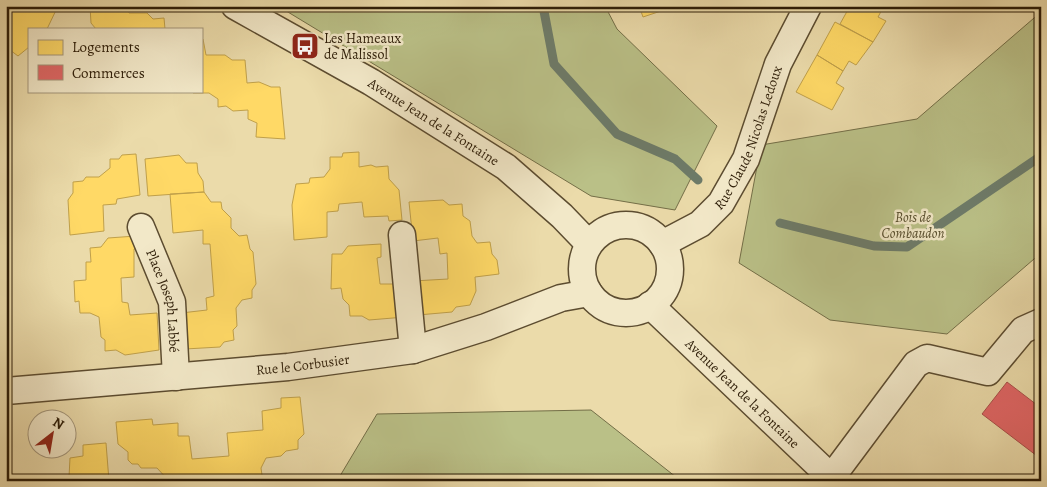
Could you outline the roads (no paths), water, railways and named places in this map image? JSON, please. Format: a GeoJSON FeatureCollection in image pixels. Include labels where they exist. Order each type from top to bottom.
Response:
{"type":"FeatureCollection","features":[{"type":"Feature","properties":{"kind":"street","name":"Avenue Jean de la Fontaine"},"geometry":{"type":"LineString","coordinates":[[235,6],[371,82],[506,167],[562,216],[589,244]]}},
{"type":"Feature","properties":{"kind":"street","name":"Rue Claude Nicolas Ledoux"},"geometry":{"type":"LineString","coordinates":[[662,244],[700,224],[721,202],[746,159],[778,64],[808,6]]}},
{"type":"Feature","properties":{"kind":"street"},"geometry":{"type":"LineString","coordinates":[[622,225],[648,231],[662,244],[669,261],[667,285],[660,296],[650,305],[633,312],[612,310],[597,302],[589,293],[582,273],[582,263],[589,244],[602,232],[622,225]]}},
{"type":"Feature","properties":{"kind":"street","name":"Place Joseph Labbé"},"geometry":{"type":"LineString","coordinates":[[141,227],[172,302],[176,377]]}},
{"type":"Feature","properties":{"kind":"street"},"geometry":{"type":"LineString","coordinates":[[402,235],[412,350]]}},
{"type":"Feature","properties":{"kind":"street","name":"Rue le Corbusier"},"geometry":{"type":"LineString","coordinates":[[6,390],[288,367],[412,350],[486,327],[561,298],[589,293]]}},
{"type":"Feature","properties":{"kind":"street","name":"Avenue Jean de la Fontaine"},"geometry":{"type":"LineString","coordinates":[[650,305],[833,479]]}},
{"type":"Feature","properties":{"kind":"street"},"geometry":{"type":"LineString","coordinates":[[833,479],[916,364],[927,358],[988,372],[1023,330],[1041,322]]}},
{"type":"Feature","properties":{"kind":"waterway"},"geometry":{"type":"LineString","coordinates":[[414,6],[421,6]]}},
{"type":"Feature","properties":{"kind":"waterway"},"geometry":{"type":"LineString","coordinates":[[543,6],[554,64],[617,134],[675,159],[698,180]]}},
{"type":"Feature","properties":{"kind":"waterway"},"geometry":{"type":"LineString","coordinates":[[780,223],[874,246],[907,247],[1041,156]]}},
{"type":"Feature","properties":{"kind":"place","name":"Les Hameaux de Malissol"},"geometry":{"type":"Point","coordinates":[305,46]}},
{"type":"Feature","properties":{"kind":"park label","name":"Bois de Combaudon"},"geometry":{"type":"Point","coordinates":[913,226]}}]}
